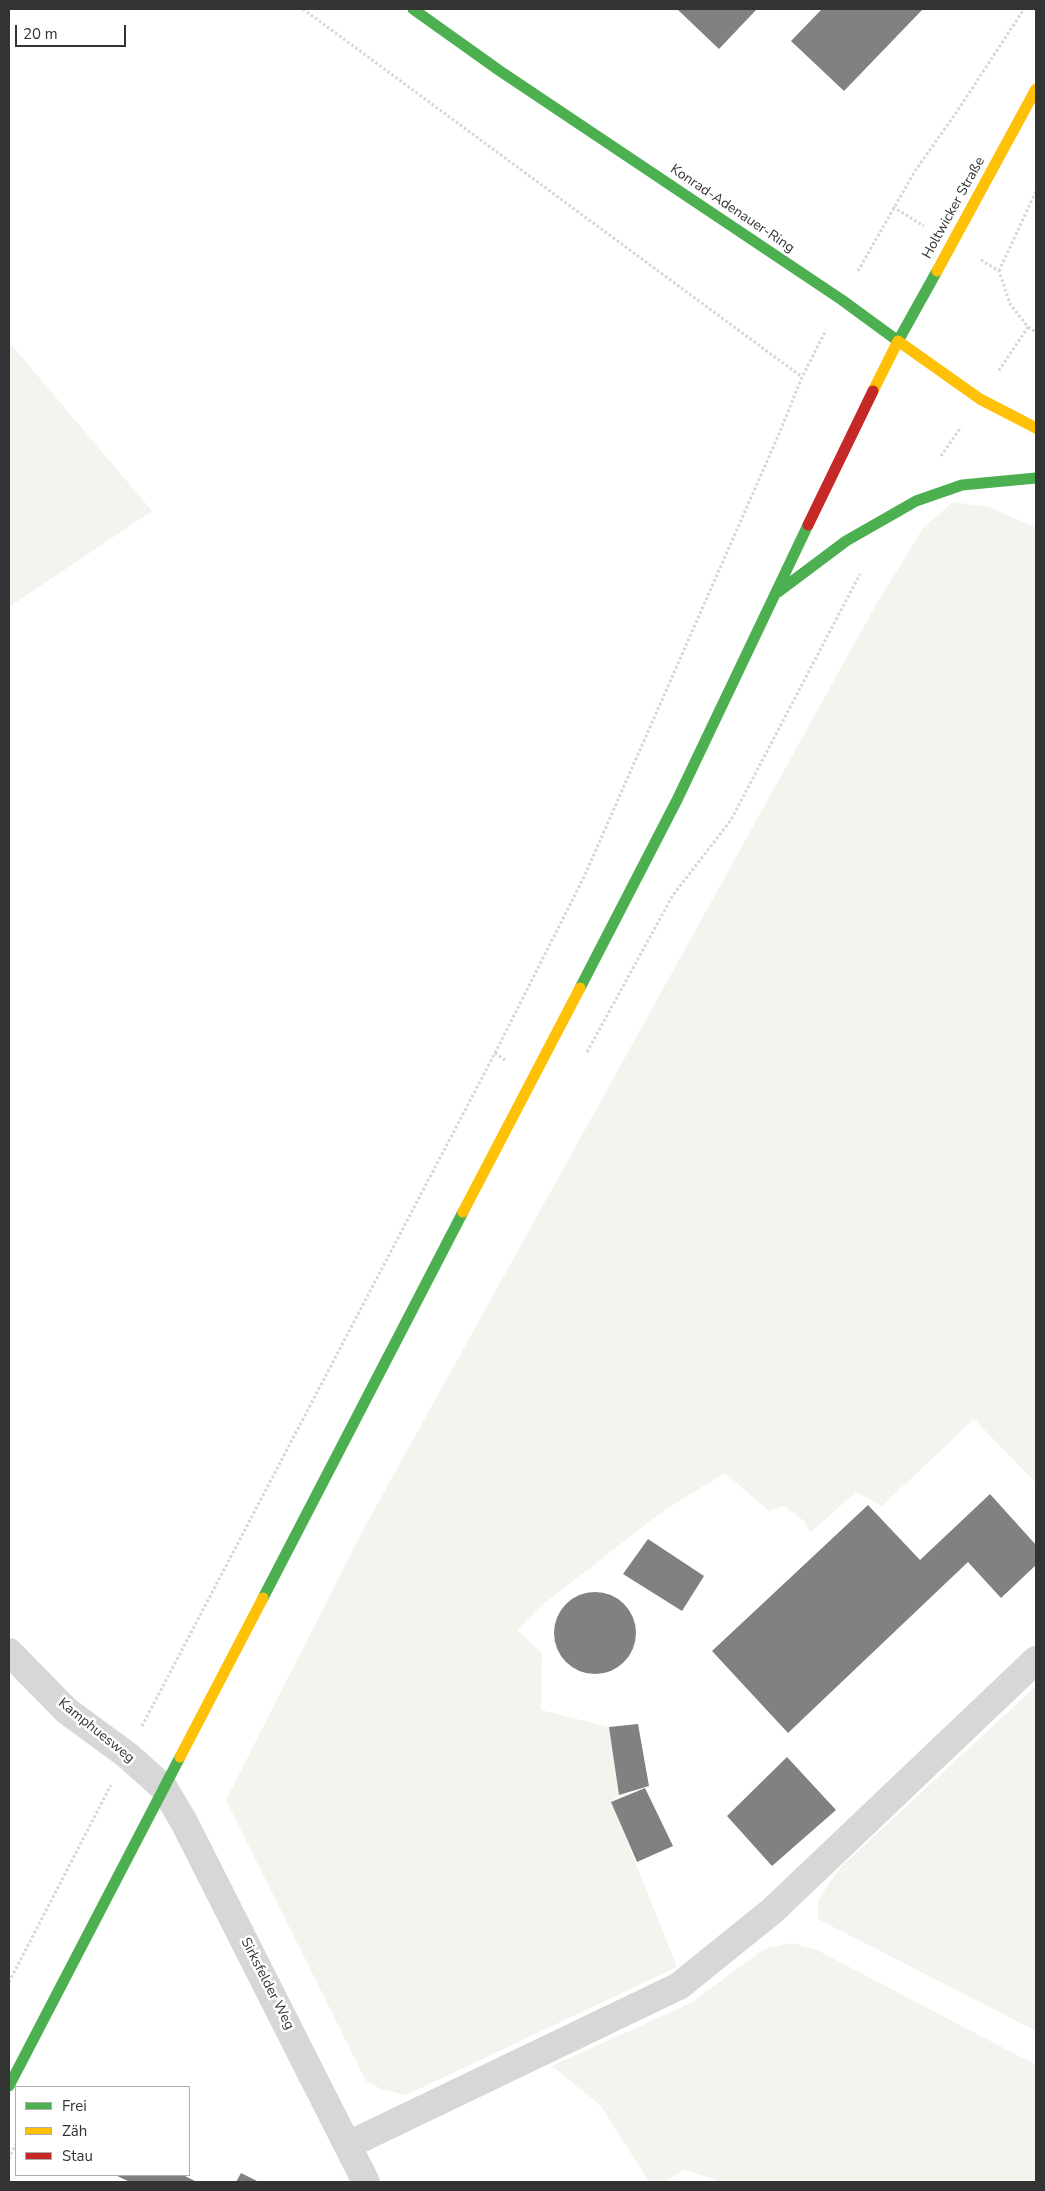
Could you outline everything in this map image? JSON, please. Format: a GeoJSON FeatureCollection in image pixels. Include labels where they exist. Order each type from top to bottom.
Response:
{"type":"FeatureCollection","features":[{"type":"Feature","properties":{"kind":"main road","name":"Konrad-Adenauer-Ring"},"geometry":{"type":"LineString","coordinates":[[413,9],[500,71],[842,300],[980,399],[1036,428]]}},
{"type":"Feature","properties":{"kind":"main road","name":"Holtwicker Straße"},"geometry":{"type":"LineString","coordinates":[[9,2086],[672,808],[856,424],[898,342],[1036,89]]}},
{"type":"Feature","properties":{"kind":"main road"},"geometry":{"type":"LineString","coordinates":[[775,595],[846,541],[916,501],[962,485],[1036,478]]}},
{"type":"Feature","properties":{"kind":"street","name":"Kamphuesweg"},"geometry":{"type":"LineString","coordinates":[[9,1652],[67,1711],[127,1755],[164,1788]]}},
{"type":"Feature","properties":{"kind":"street"},"geometry":{"type":"LineString","coordinates":[[348,2145],[679,1986],[772,1911],[1036,1660]]}},
{"type":"Feature","properties":{"kind":"street","name":"Sirksfelder Weg"},"geometry":{"type":"LineString","coordinates":[[164,1788],[189,1830],[366,2182]]}},
{"type":"Feature","properties":{"kind":"path"},"geometry":{"type":"LineString","coordinates":[[9,1982],[495,1053],[584,877],[779,434],[802,377],[303,9]]}},
{"type":"Feature","properties":{"kind":"path"},"geometry":{"type":"LineString","coordinates":[[893,207],[915,171],[958,110],[1024,9]]}},
{"type":"Feature","properties":{"kind":"path"},"geometry":{"type":"LineString","coordinates":[[999,271],[1036,191]]}},
{"type":"Feature","properties":{"kind":"path"},"geometry":{"type":"LineString","coordinates":[[1028,327],[1036,332]]}},
{"type":"Feature","properties":{"kind":"path"},"geometry":{"type":"LineString","coordinates":[[934,460],[942,455]]}},
{"type":"Feature","properties":{"kind":"path"},"geometry":{"type":"LineString","coordinates":[[584,1056],[673,896],[731,820],[863,568]]}},
{"type":"Feature","properties":{"kind":"path"},"geometry":{"type":"LineString","coordinates":[[9,2158],[15,2146]]}},
{"type":"Feature","properties":{"kind":"shaded area"},"geometry":{"type":"Polygon","coordinates":[[[9,342],[152,511],[9,607],[9,342]]]}},
{"type":"Feature","properties":{"kind":"shaded area"},"geometry":{"type":"Polygon","coordinates":[[[953,502],[989,507],[1036,528],[1036,1483],[974,1419],[882,1506],[856,1492],[810,1533],[804,1521],[784,1506],[769,1511],[725,1473],[663,1511],[541,1606],[517,1630],[542,1653],[541,1710],[609,1727],[619,1795],[611,1802],[677,1967],[406,2095],[381,2089],[366,2081],[226,1800],[363,1530],[873,610],[923,528],[953,502]]]}},
{"type":"Feature","properties":{"kind":"shaded area"},"geometry":{"type":"Polygon","coordinates":[[[1036,1686],[1036,2031],[818,1919],[818,1900],[839,1869],[1036,1686]]]}},
{"type":"Feature","properties":{"kind":"shaded area"},"geometry":{"type":"Polygon","coordinates":[[[792,1943],[817,1950],[1036,2065],[1036,2182],[716,2182],[714,2179],[684,2170],[664,2182],[649,2182],[601,2106],[552,2066],[691,2003],[764,1949],[792,1943]]]}},
{"type":"Feature","properties":{"kind":"building"},"geometry":{"type":"Polygon","coordinates":[[[677,9],[757,9],[719,49],[677,9]]]}},
{"type":"Feature","properties":{"kind":"building"},"geometry":{"type":"Polygon","coordinates":[[[822,9],[923,9],[844,91],[791,41],[822,9]]]}},
{"type":"Feature","properties":{"kind":"building"},"geometry":{"type":"Polygon","coordinates":[[[990,1494],[1036,1545],[1036,1565],[1001,1598],[968,1562],[788,1733],[712,1651],[868,1505],[920,1560],[990,1494]]]}},
{"type":"Feature","properties":{"kind":"building"},"geometry":{"type":"Polygon","coordinates":[[[648,1539],[704,1576],[682,1611],[623,1574],[648,1539]]]}},
{"type":"Feature","properties":{"kind":"building"},"geometry":{"type":"Polygon","coordinates":[[[595,1592],[611,1595],[624,1604],[633,1617],[636,1633],[633,1649],[624,1662],[611,1671],[595,1674],[579,1671],[566,1662],[557,1649],[554,1633],[557,1617],[566,1604],[579,1595],[595,1592]]]}},
{"type":"Feature","properties":{"kind":"building"},"geometry":{"type":"Polygon","coordinates":[[[638,1724],[649,1786],[619,1795],[609,1727],[638,1724]]]}},
{"type":"Feature","properties":{"kind":"building"},"geometry":{"type":"Polygon","coordinates":[[[787,1757],[836,1810],[772,1866],[727,1816],[787,1757]]]}},
{"type":"Feature","properties":{"kind":"building"},"geometry":{"type":"Polygon","coordinates":[[[645,1788],[673,1846],[637,1862],[611,1802],[645,1788]]]}},
{"type":"Feature","properties":{"kind":"building"},"geometry":{"type":"Polygon","coordinates":[[[241,2173],[259,2182],[236,2182],[241,2173]]]}},
{"type":"Feature","properties":{"kind":"building"},"geometry":{"type":"Polygon","coordinates":[[[117,2176],[185,2176],[197,2182],[130,2182],[117,2176]]]}},
{"type":"Feature","properties":{"kind":"traffic: fast"},"geometry":{"type":"LineString","coordinates":[[413,9],[500,71],[842,300],[898,341],[937,271]]}},
{"type":"Feature","properties":{"kind":"traffic: fast"},"geometry":{"type":"LineString","coordinates":[[778,592],[846,541],[916,501],[962,485],[1036,478]]}},
{"type":"Feature","properties":{"kind":"traffic: fast"},"geometry":{"type":"LineString","coordinates":[[580,988],[677,800],[808,525]]}},
{"type":"Feature","properties":{"kind":"traffic: fast"},"geometry":{"type":"LineString","coordinates":[[263,1598],[463,1212]]}},
{"type":"Feature","properties":{"kind":"traffic: fast"},"geometry":{"type":"LineString","coordinates":[[9,2086],[180,1757]]}},
{"type":"Feature","properties":{"kind":"traffic: slow"},"geometry":{"type":"LineString","coordinates":[[937,271],[1036,89]]}},
{"type":"Feature","properties":{"kind":"traffic: slow"},"geometry":{"type":"LineString","coordinates":[[873,391],[898,341],[980,399],[1036,428]]}},
{"type":"Feature","properties":{"kind":"traffic: slow"},"geometry":{"type":"LineString","coordinates":[[463,1212],[580,988]]}},
{"type":"Feature","properties":{"kind":"traffic: slow"},"geometry":{"type":"LineString","coordinates":[[180,1757],[263,1598]]}},
{"type":"Feature","properties":{"kind":"traffic: jam"},"geometry":{"type":"LineString","coordinates":[[808,525],[873,391]]}}]}
